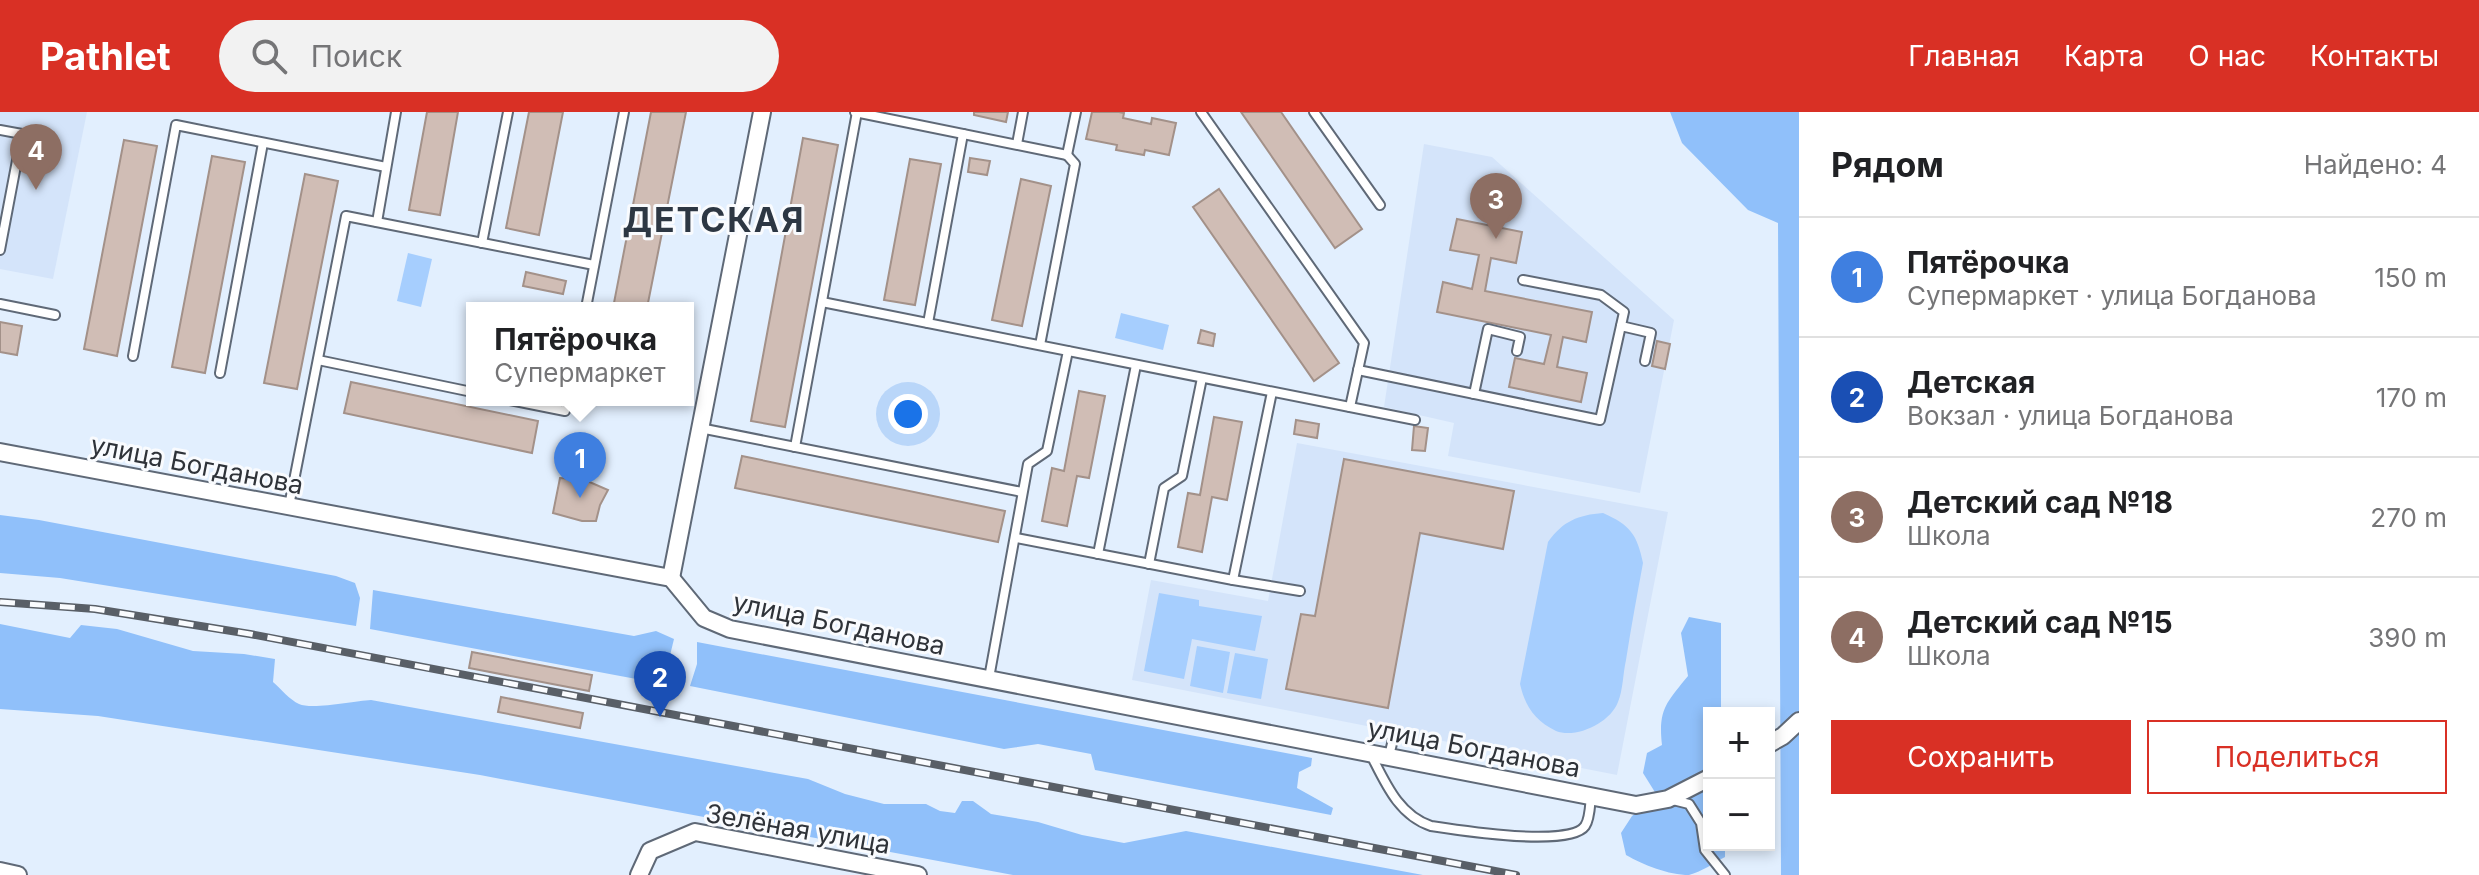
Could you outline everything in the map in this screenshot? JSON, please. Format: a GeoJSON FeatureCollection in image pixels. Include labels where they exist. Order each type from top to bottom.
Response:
{"type":"FeatureCollection","features":[{"type":"Feature","properties":{"kind":"street"},"geometry":{"type":"LineString","coordinates":[[671,578],[762,112]]}},
{"type":"Feature","properties":{"kind":"street","name":"улица Богданова"},"geometry":{"type":"LineString","coordinates":[[0,452],[289,506],[337,520],[671,578],[704,618],[730,629],[1636,805],[1668,799]]}},
{"type":"Feature","properties":{"kind":"street"},"geometry":{"type":"LineString","coordinates":[[1775,741],[1799,721]]}},
{"type":"Feature","properties":{"kind":"street"},"geometry":{"type":"LineString","coordinates":[[1668,799],[1707,779]]}},
{"type":"Feature","properties":{"kind":"street","name":"Зелёная улица"},"geometry":{"type":"LineString","coordinates":[[639,875],[650,851],[695,832],[918,875]]}},
{"type":"Feature","properties":{"kind":"street"},"geometry":{"type":"LineString","coordinates":[[0,871],[18,875]]}},
{"type":"Feature","properties":{"kind":"lane"},"geometry":{"type":"LineString","coordinates":[[377,222],[396,112]]}},
{"type":"Feature","properties":{"kind":"lane"},"geometry":{"type":"LineString","coordinates":[[482,243],[508,112]]}},
{"type":"Feature","properties":{"kind":"lane"},"geometry":{"type":"LineString","coordinates":[[587,302],[624,112]]}},
{"type":"Feature","properties":{"kind":"lane"},"geometry":{"type":"LineString","coordinates":[[795,447],[856,112],[896,116],[963,134],[1067,155],[1075,164],[1040,345]]}},
{"type":"Feature","properties":{"kind":"lane"},"geometry":{"type":"LineString","coordinates":[[1017,144],[1023,112]]}},
{"type":"Feature","properties":{"kind":"lane"},"geometry":{"type":"LineString","coordinates":[[1067,155],[1076,112]]}},
{"type":"Feature","properties":{"kind":"lane"},"geometry":{"type":"LineString","coordinates":[[1201,112],[1364,343],[1350,407]]}},
{"type":"Feature","properties":{"kind":"lane"},"geometry":{"type":"LineString","coordinates":[[1314,112],[1380,205]]}},
{"type":"Feature","properties":{"kind":"lane"},"geometry":{"type":"LineString","coordinates":[[133,356],[176,125],[386,167]]}},
{"type":"Feature","properties":{"kind":"lane"},"geometry":{"type":"LineString","coordinates":[[0,130],[22,134],[0,250]]}},
{"type":"Feature","properties":{"kind":"lane"},"geometry":{"type":"LineString","coordinates":[[928,323],[963,134]]}},
{"type":"Feature","properties":{"kind":"lane"},"geometry":{"type":"LineString","coordinates":[[220,373],[263,143]]}},
{"type":"Feature","properties":{"kind":"lane"},"geometry":{"type":"LineString","coordinates":[[289,506],[346,216],[594,265]]}},
{"type":"Feature","properties":{"kind":"lane"},"geometry":{"type":"LineString","coordinates":[[1358,370],[1600,420],[1624,312],[1601,295],[1523,280]]}},
{"type":"Feature","properties":{"kind":"lane"},"geometry":{"type":"LineString","coordinates":[[822,302],[1415,420]]}},
{"type":"Feature","properties":{"kind":"lane"},"geometry":{"type":"LineString","coordinates":[[0,304],[55,315]]}},
{"type":"Feature","properties":{"kind":"lane"},"geometry":{"type":"LineString","coordinates":[[1621,326],[1651,333],[1645,361]]}},
{"type":"Feature","properties":{"kind":"lane"},"geometry":{"type":"LineString","coordinates":[[1474,394],[1488,329],[1520,337],[1517,351]]}},
{"type":"Feature","properties":{"kind":"lane"},"geometry":{"type":"LineString","coordinates":[[988,680],[1028,464],[1047,451],[1068,351]]}},
{"type":"Feature","properties":{"kind":"lane"},"geometry":{"type":"LineString","coordinates":[[318,360],[466,391]]}},
{"type":"Feature","properties":{"kind":"lane"},"geometry":{"type":"LineString","coordinates":[[1098,554],[1136,365]]}},
{"type":"Feature","properties":{"kind":"lane"},"geometry":{"type":"LineString","coordinates":[[1149,564],[1164,488],[1182,476],[1202,378]]}},
{"type":"Feature","properties":{"kind":"lane"},"geometry":{"type":"LineString","coordinates":[[1233,580],[1272,392]]}},
{"type":"Feature","properties":{"kind":"lane"},"geometry":{"type":"LineString","coordinates":[[540,406],[565,411],[566,406]]}},
{"type":"Feature","properties":{"kind":"lane"},"geometry":{"type":"LineString","coordinates":[[700,428],[1022,492]]}},
{"type":"Feature","properties":{"kind":"lane"},"geometry":{"type":"LineString","coordinates":[[1016,538],[1300,591]]}},
{"type":"Feature","properties":{"kind":"lane"},"geometry":{"type":"LineString","coordinates":[[1389,756],[1395,731]]}},
{"type":"Feature","properties":{"kind":"lane"},"geometry":{"type":"LineString","coordinates":[[1369,752],[1404,811],[1417,821],[1431,826],[1527,837],[1578,833],[1587,825],[1591,796]]}},
{"type":"Feature","properties":{"kind":"lane"},"geometry":{"type":"LineString","coordinates":[[1668,799],[1689,804],[1701,823],[1705,850],[1725,875]]}},
{"type":"Feature","properties":{"kind":"shaded area"},"geometry":{"type":"Polygon","coordinates":[[[0,112],[87,112],[53,279],[0,269],[0,112]]]}},
{"type":"Feature","properties":{"kind":"shaded area"},"geometry":{"type":"Polygon","coordinates":[[[1670,112],[1799,112],[1799,875],[1781,875],[1778,223],[1748,210],[1682,143],[1670,112]]]}},
{"type":"Feature","properties":{"kind":"shaded area"},"geometry":{"type":"Polygon","coordinates":[[[1424,144],[1492,157],[1674,320],[1640,493],[1448,456],[1454,423],[1384,407],[1424,144]]]}},
{"type":"Feature","properties":{"kind":"shaded area"},"geometry":{"type":"Polygon","coordinates":[[[408,253],[432,259],[421,307],[397,301],[408,253]]]}},
{"type":"Feature","properties":{"kind":"shaded area"},"geometry":{"type":"Polygon","coordinates":[[[1121,313],[1169,325],[1163,350],[1115,338],[1121,313]]]}},
{"type":"Feature","properties":{"kind":"shaded area"},"geometry":{"type":"Polygon","coordinates":[[[1297,443],[1668,512],[1617,775],[1132,680],[1151,580],[1268,601],[1297,443]]]}},
{"type":"Feature","properties":{"kind":"shaded area"},"geometry":{"type":"Polygon","coordinates":[[[1603,513],[1631,532],[1643,563],[1622,687],[1618,702],[1608,717],[1582,731],[1564,733],[1537,718],[1528,706],[1520,684],[1548,542],[1572,520],[1603,513]]]}},
{"type":"Feature","properties":{"kind":"shaded area"},"geometry":{"type":"Polygon","coordinates":[[[0,515],[336,576],[355,583],[360,598],[356,626],[60,578],[0,573],[0,515]]]}},
{"type":"Feature","properties":{"kind":"shaded area"},"geometry":{"type":"Polygon","coordinates":[[[373,590],[634,636],[656,631],[674,639],[663,684],[370,629],[373,590]]]}},
{"type":"Feature","properties":{"kind":"shaded area"},"geometry":{"type":"Polygon","coordinates":[[[1159,593],[1199,600],[1199,606],[1262,616],[1255,651],[1192,639],[1184,679],[1144,671],[1159,593]]]}},
{"type":"Feature","properties":{"kind":"shaded area"},"geometry":{"type":"Polygon","coordinates":[[[1689,617],[1721,623],[1721,707],[1703,707],[1703,851],[1725,851],[1725,857],[1689,875],[1656,869],[1626,855],[1621,833],[1632,816],[1658,797],[1643,773],[1647,753],[1662,745],[1661,723],[1665,708],[1688,676],[1681,633],[1689,617]]]}},
{"type":"Feature","properties":{"kind":"shaded area"},"geometry":{"type":"Polygon","coordinates":[[[0,624],[70,638],[81,625],[117,629],[193,651],[275,659],[273,682],[292,700],[305,706],[371,700],[808,779],[845,794],[884,804],[926,804],[940,811],[955,813],[962,801],[973,801],[991,814],[1124,843],[1186,831],[1423,875],[1013,875],[480,775],[98,716],[0,709],[0,624]]]}},
{"type":"Feature","properties":{"kind":"shaded area"},"geometry":{"type":"Polygon","coordinates":[[[697,642],[1312,758],[1311,766],[1299,772],[1297,788],[1333,808],[1331,815],[1095,770],[1091,754],[1038,744],[1004,749],[690,686],[697,664],[697,642]]]}},
{"type":"Feature","properties":{"kind":"shaded area"},"geometry":{"type":"Polygon","coordinates":[[[1197,646],[1230,652],[1223,693],[1190,686],[1197,646]]]}},
{"type":"Feature","properties":{"kind":"shaded area"},"geometry":{"type":"Polygon","coordinates":[[[1235,653],[1268,659],[1261,699],[1227,693],[1235,653]]]}},
{"type":"Feature","properties":{"kind":"building"},"geometry":{"type":"Polygon","coordinates":[[[427,112],[458,112],[440,215],[409,210],[427,112]]]}},
{"type":"Feature","properties":{"kind":"building"},"geometry":{"type":"Polygon","coordinates":[[[529,112],[563,112],[539,235],[506,228],[529,112]]]}},
{"type":"Feature","properties":{"kind":"building"},"geometry":{"type":"Polygon","coordinates":[[[651,112],[686,112],[648,302],[614,302],[651,112]]]}},
{"type":"Feature","properties":{"kind":"building"},"geometry":{"type":"Polygon","coordinates":[[[974,112],[1008,112],[1006,122],[974,115],[974,112]]]}},
{"type":"Feature","properties":{"kind":"building"},"geometry":{"type":"Polygon","coordinates":[[[1092,112],[1124,113],[1123,118],[1151,124],[1152,118],[1176,123],[1169,155],[1145,150],[1144,155],[1116,150],[1117,145],[1086,139],[1092,112]]]}},
{"type":"Feature","properties":{"kind":"building"},"geometry":{"type":"Polygon","coordinates":[[[1241,112],[1281,112],[1362,229],[1335,248],[1241,112]]]}},
{"type":"Feature","properties":{"kind":"building"},"geometry":{"type":"Polygon","coordinates":[[[803,138],[838,145],[785,427],[751,421],[803,138]]]}},
{"type":"Feature","properties":{"kind":"building"},"geometry":{"type":"Polygon","coordinates":[[[124,140],[157,146],[117,356],[84,349],[124,140]]]}},
{"type":"Feature","properties":{"kind":"building"},"geometry":{"type":"Polygon","coordinates":[[[212,156],[245,162],[205,373],[172,367],[212,156]]]}},
{"type":"Feature","properties":{"kind":"building"},"geometry":{"type":"Polygon","coordinates":[[[970,158],[990,161],[987,175],[968,172],[970,158]]]}},
{"type":"Feature","properties":{"kind":"building"},"geometry":{"type":"Polygon","coordinates":[[[910,159],[941,164],[915,305],[884,300],[910,159]]]}},
{"type":"Feature","properties":{"kind":"building"},"geometry":{"type":"Polygon","coordinates":[[[305,174],[338,181],[297,389],[264,383],[305,174]]]}},
{"type":"Feature","properties":{"kind":"building"},"geometry":{"type":"Polygon","coordinates":[[[1021,179],[1051,186],[1022,326],[992,320],[1021,179]]]}},
{"type":"Feature","properties":{"kind":"building"},"geometry":{"type":"Polygon","coordinates":[[[1219,189],[1339,363],[1314,381],[1193,207],[1219,189]]]}},
{"type":"Feature","properties":{"kind":"building"},"geometry":{"type":"Polygon","coordinates":[[[1457,219],[1522,232],[1516,263],[1491,258],[1485,291],[1592,312],[1586,342],[1563,337],[1557,367],[1587,373],[1581,402],[1509,387],[1515,358],[1544,364],[1551,335],[1437,312],[1443,282],[1472,289],[1479,255],[1450,250],[1457,219]]]}},
{"type":"Feature","properties":{"kind":"building"},"geometry":{"type":"Polygon","coordinates":[[[526,272],[566,281],[563,294],[523,286],[526,272]]]}},
{"type":"Feature","properties":{"kind":"building"},"geometry":{"type":"Polygon","coordinates":[[[0,322],[22,326],[17,355],[0,352],[0,322]]]}},
{"type":"Feature","properties":{"kind":"building"},"geometry":{"type":"Polygon","coordinates":[[[1201,330],[1215,334],[1213,346],[1198,343],[1201,330]]]}},
{"type":"Feature","properties":{"kind":"building"},"geometry":{"type":"Polygon","coordinates":[[[1657,341],[1670,344],[1665,369],[1652,366],[1657,341]]]}},
{"type":"Feature","properties":{"kind":"building"},"geometry":{"type":"Polygon","coordinates":[[[351,382],[538,421],[532,453],[344,413],[351,382]]]}},
{"type":"Feature","properties":{"kind":"building"},"geometry":{"type":"Polygon","coordinates":[[[1079,391],[1105,396],[1089,478],[1077,476],[1067,526],[1042,521],[1052,468],[1064,471],[1079,391]]]}},
{"type":"Feature","properties":{"kind":"building"},"geometry":{"type":"Polygon","coordinates":[[[1214,417],[1242,422],[1227,500],[1212,497],[1202,552],[1178,547],[1188,493],[1200,495],[1214,417]]]}},
{"type":"Feature","properties":{"kind":"building"},"geometry":{"type":"Polygon","coordinates":[[[1296,420],[1319,424],[1317,438],[1294,434],[1296,420]]]}},
{"type":"Feature","properties":{"kind":"building"},"geometry":{"type":"Polygon","coordinates":[[[1414,426],[1428,428],[1425,451],[1412,450],[1414,426]]]}},
{"type":"Feature","properties":{"kind":"building"},"geometry":{"type":"Polygon","coordinates":[[[742,456],[1005,511],[998,542],[735,488],[742,456]]]}},
{"type":"Feature","properties":{"kind":"building"},"geometry":{"type":"Polygon","coordinates":[[[1344,459],[1514,491],[1503,549],[1420,533],[1388,708],[1286,689],[1301,614],[1315,616],[1344,459]]]}},
{"type":"Feature","properties":{"kind":"building"},"geometry":{"type":"Polygon","coordinates":[[[560,478],[585,480],[608,490],[596,521],[582,521],[553,513],[560,478]]]}},
{"type":"Feature","properties":{"kind":"building"},"geometry":{"type":"Polygon","coordinates":[[[472,652],[592,675],[589,691],[469,668],[472,652]]]}},
{"type":"Feature","properties":{"kind":"building"},"geometry":{"type":"Polygon","coordinates":[[[501,697],[583,713],[580,728],[498,712],[501,697]]]}},
{"type":"Feature","properties":{"kind":"railway"},"geometry":{"type":"LineString","coordinates":[[0,602],[95,609],[250,634],[1516,875]]}},
{"type":"Feature","properties":{"kind":"place","name":"Детский сад №15"},"geometry":{"type":"Point","coordinates":[36,190]}},
{"type":"Feature","properties":{"kind":"place","name":"Детский сад №18"},"geometry":{"type":"Point","coordinates":[1496,239]}},
{"type":"Feature","properties":{"kind":"place","name":"Пятёрочка"},"geometry":{"type":"Point","coordinates":[580,498]}},
{"type":"Feature","properties":{"kind":"place","name":"Детская"},"geometry":{"type":"Point","coordinates":[660,717]}},
{"type":"Feature","properties":{"kind":"district","name":"ДЕТСКАЯ"},"geometry":{"type":"Point","coordinates":[714,220]}}]}
